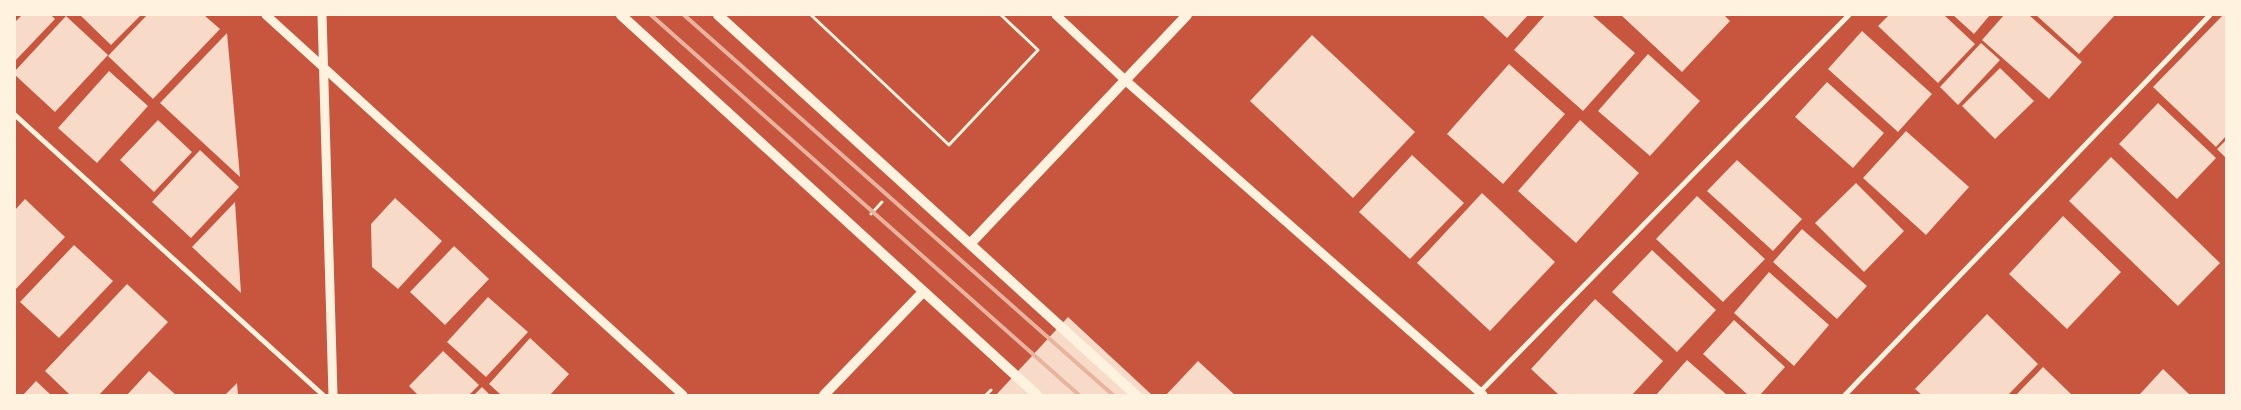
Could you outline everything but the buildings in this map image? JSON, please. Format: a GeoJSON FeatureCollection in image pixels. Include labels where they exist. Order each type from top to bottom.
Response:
{"type":"FeatureCollection","features":[{"type":"Feature","properties":{"kind":"main road"},"geometry":{"type":"LineString","coordinates":[[621,15],[1037,395]]}},
{"type":"Feature","properties":{"kind":"main road"},"geometry":{"type":"LineString","coordinates":[[718,15],[1136,395]]}},
{"type":"Feature","properties":{"kind":"main road"},"geometry":{"type":"LineString","coordinates":[[970,244],[1187,15]]}},
{"type":"Feature","properties":{"kind":"main road"},"geometry":{"type":"LineString","coordinates":[[824,395],[923,292]]}},
{"type":"Feature","properties":{"kind":"street"},"geometry":{"type":"LineString","coordinates":[[266,15],[683,395]]}},
{"type":"Feature","properties":{"kind":"street"},"geometry":{"type":"LineString","coordinates":[[322,15],[333,395]]}},
{"type":"Feature","properties":{"kind":"street"},"geometry":{"type":"LineString","coordinates":[[1056,15],[1125,80],[1482,394],[1849,15]]}},
{"type":"Feature","properties":{"kind":"street"},"geometry":{"type":"LineString","coordinates":[[1845,395],[2210,15]]}},
{"type":"Feature","properties":{"kind":"street"},"geometry":{"type":"LineString","coordinates":[[15,115],[323,395]]}},
{"type":"Feature","properties":{"kind":"path"},"geometry":{"type":"LineString","coordinates":[[811,15],[949,145],[1038,50],[1000,15]]}},
{"type":"Feature","properties":{"kind":"path"},"geometry":{"type":"LineString","coordinates":[[869,216],[882,202]]}},
{"type":"Feature","properties":{"kind":"path"},"geometry":{"type":"LineString","coordinates":[[986,395],[991,390]]}},
{"type":"Feature","properties":{"kind":"railway"},"geometry":{"type":"LineString","coordinates":[[651,15],[1079,395]]}},
{"type":"Feature","properties":{"kind":"railway"},"geometry":{"type":"LineString","coordinates":[[684,15],[1113,395]]}}]}
